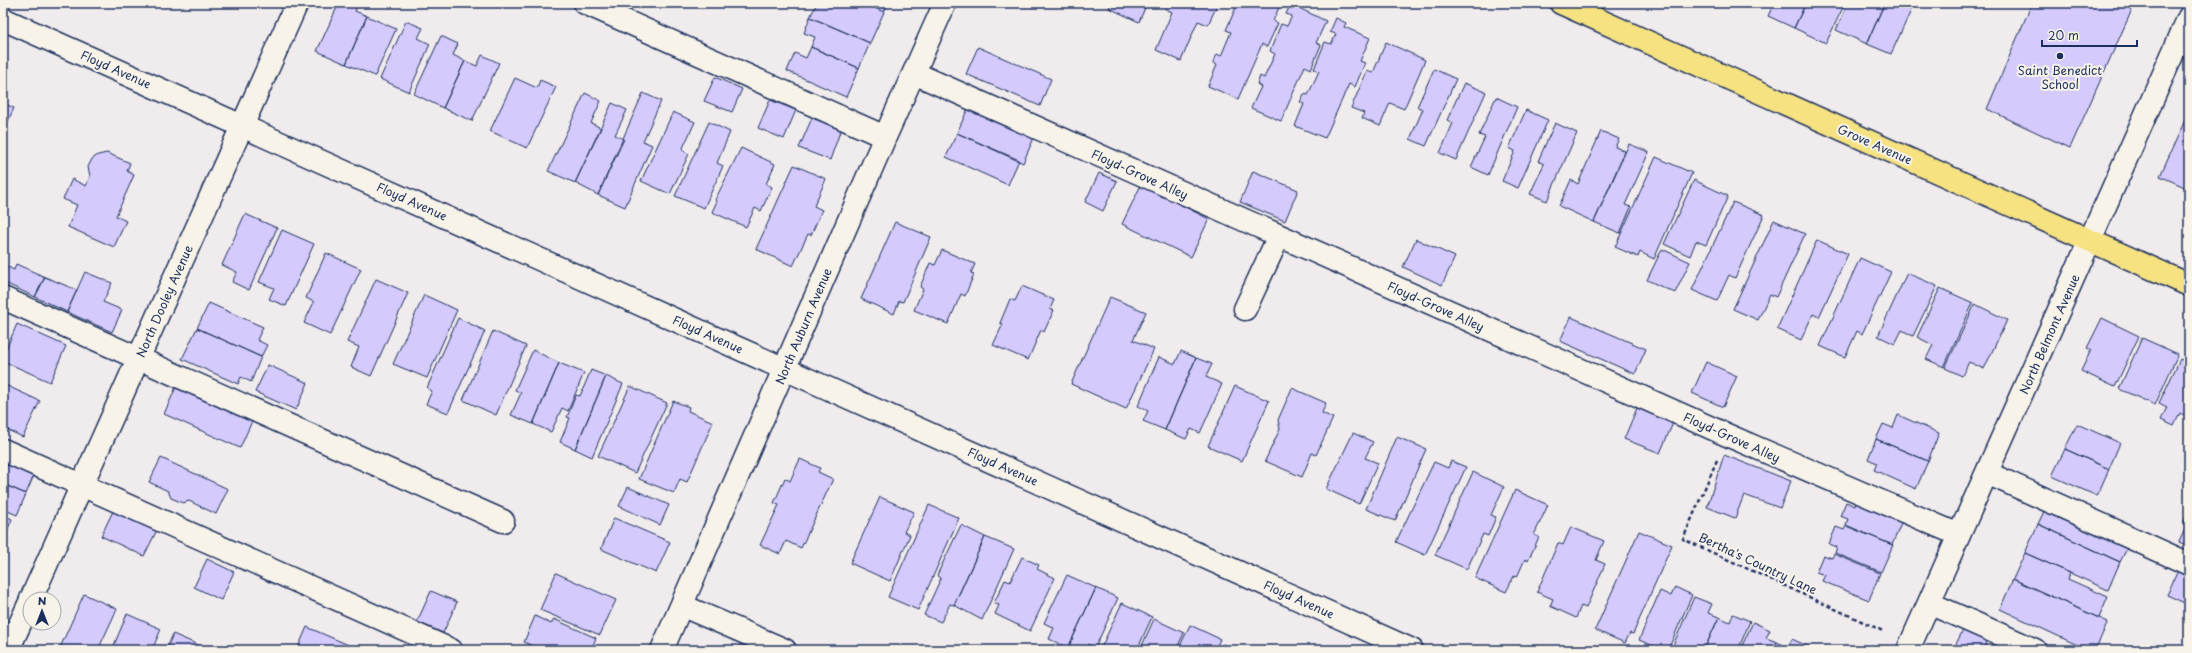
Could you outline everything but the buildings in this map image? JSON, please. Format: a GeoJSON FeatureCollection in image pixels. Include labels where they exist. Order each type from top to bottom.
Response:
{"type":"FeatureCollection","features":[{"type":"Feature","properties":{"kind":"main road","name":"Grove Avenue"},"geometry":{"type":"LineString","coordinates":[[1561,3],[2189,285]]}},
{"type":"Feature","properties":{"kind":"street","name":"North Dooley Avenue"},"geometry":{"type":"LineString","coordinates":[[35,591],[297,3]]}},
{"type":"Feature","properties":{"kind":"street"},"geometry":{"type":"LineString","coordinates":[[585,3],[885,137]]}},
{"type":"Feature","properties":{"kind":"street","name":"North Auburn Avenue"},"geometry":{"type":"LineString","coordinates":[[662,650],[885,137],[946,3]]}},
{"type":"Feature","properties":{"kind":"street","name":"North Belmont Avenue"},"geometry":{"type":"LineString","coordinates":[[1908,650],[2091,241],[2189,17]]}},
{"type":"Feature","properties":{"kind":"street","name":"Floyd Avenue"},"geometry":{"type":"LineString","coordinates":[[3,19],[243,125],[1412,650]]}},
{"type":"Feature","properties":{"kind":"street","name":"Floyd-Grove Alley"},"geometry":{"type":"LineString","coordinates":[[914,73],[1727,435],[1959,535]]}},
{"type":"Feature","properties":{"kind":"street"},"geometry":{"type":"LineString","coordinates":[[1245,309],[1279,236]]}},
{"type":"Feature","properties":{"kind":"street"},"geometry":{"type":"LineString","coordinates":[[3,298],[503,521]]}},
{"type":"Feature","properties":{"kind":"street"},"geometry":{"type":"LineString","coordinates":[[3,450],[451,650]]}},
{"type":"Feature","properties":{"kind":"street"},"geometry":{"type":"LineString","coordinates":[[1987,473],[2189,564]]}},
{"type":"Feature","properties":{"kind":"street"},"geometry":{"type":"LineString","coordinates":[[1929,603],[2035,650]]}},
{"type":"Feature","properties":{"kind":"street"},"geometry":{"type":"LineString","coordinates":[[682,606],[784,650]]}},
{"type":"Feature","properties":{"kind":"street","name":"North Dooley Avenue"},"geometry":{"type":"LineString","coordinates":[[8,650],[22,620]]}},
{"type":"Feature","properties":{"kind":"path","name":"Bertha's Country Lane"},"geometry":{"type":"LineString","coordinates":[[1727,435],[1684,539],[1883,631]]}},
{"type":"Feature","properties":{"kind":"place","name":"Saint Benedict School"},"geometry":{"type":"Point","coordinates":[2060,56]}}]}
